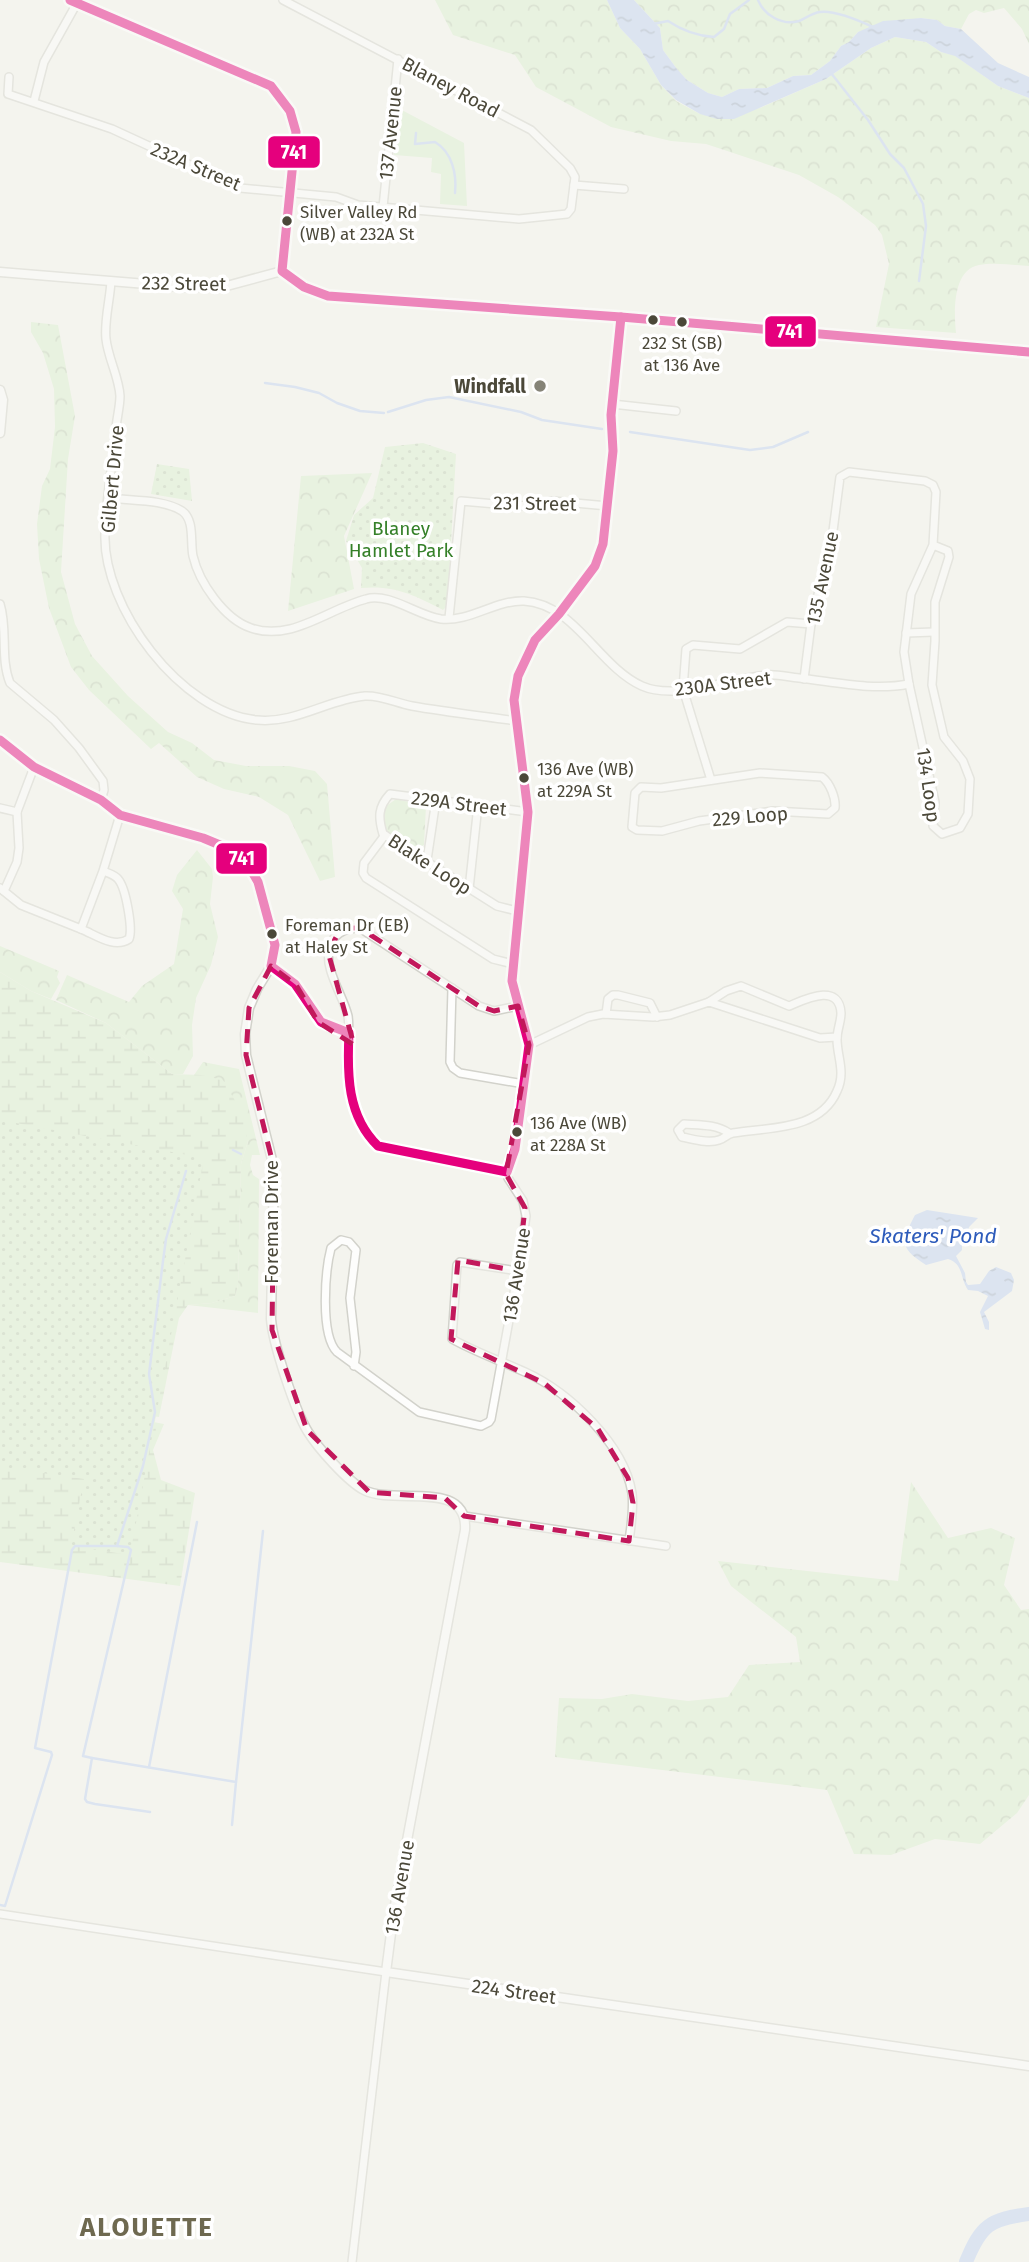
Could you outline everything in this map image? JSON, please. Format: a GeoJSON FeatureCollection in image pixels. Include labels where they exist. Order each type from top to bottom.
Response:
{"type":"FeatureCollection","features":[{"type":"Feature","properties":{"kind":"street","name":"Blaney Road"},"geometry":{"type":"LineString","coordinates":[[283,0],[531,130],[570,168],[575,177],[574,185]]}},
{"type":"Feature","properties":{"kind":"street"},"geometry":{"type":"LineString","coordinates":[[34,102],[44,62],[73,2],[271,86],[290,111],[296,132],[282,271],[304,287],[328,296],[621,317],[1029,352]]}},
{"type":"Feature","properties":{"kind":"street","name":"137 Avenue"},"geometry":{"type":"LineString","coordinates":[[383,207],[398,59]]}},
{"type":"Feature","properties":{"kind":"street","name":"232A Street"},"geometry":{"type":"LineString","coordinates":[[9,78],[8,94],[112,129],[240,188],[335,197],[354,205],[519,219],[567,215],[571,209],[574,185]]}},
{"type":"Feature","properties":{"kind":"street"},"geometry":{"type":"LineString","coordinates":[[574,185],[624,189]]}},
{"type":"Feature","properties":{"kind":"street","name":"232 Street"},"geometry":{"type":"LineString","coordinates":[[0,272],[223,287],[282,271]]}},
{"type":"Feature","properties":{"kind":"street","name":"Gilbert Drive"},"geometry":{"type":"LineString","coordinates":[[111,281],[106,339],[120,395],[105,533],[107,559],[113,585],[124,608],[157,659],[184,687],[204,702],[226,713],[259,721],[285,718],[368,696],[408,705],[517,721]]}},
{"type":"Feature","properties":{"kind":"street"},"geometry":{"type":"LineString","coordinates":[[518,1006],[494,1011],[479,1006],[360,928],[339,932],[331,942],[329,964],[345,1003],[349,1033],[347,1075],[359,1125],[367,1138],[378,1146],[507,1172],[514,1149],[529,1045],[512,981],[528,812],[514,699],[518,676],[535,640],[559,614],[595,566],[606,533],[613,451],[612,404],[621,317]]}},
{"type":"Feature","properties":{"kind":"street"},"geometry":{"type":"LineString","coordinates":[[0,390],[3,400],[0,433]]}},
{"type":"Feature","properties":{"kind":"street"},"geometry":{"type":"LineString","coordinates":[[612,404],[676,411]]}},
{"type":"Feature","properties":{"kind":"street","name":"135 Avenue"},"geometry":{"type":"LineString","coordinates":[[804,678],[811,624],[832,531],[840,477],[849,472],[925,481],[933,485]]}},
{"type":"Feature","properties":{"kind":"street","name":"134 Loop"},"geometry":{"type":"LineString","coordinates":[[933,485],[936,492],[933,545],[911,594],[904,652],[936,802],[933,826],[937,831],[948,833],[965,823],[970,779],[963,761],[944,737],[932,685],[935,602],[949,557],[948,551],[943,547],[933,545]]}},
{"type":"Feature","properties":{"kind":"street","name":"230A Street"},"geometry":{"type":"LineString","coordinates":[[110,498],[170,506],[184,513],[190,521],[193,555],[200,573],[232,617],[249,628],[266,631],[288,630],[369,597],[401,604],[424,615],[449,618],[521,601],[535,603],[559,614],[621,672],[638,684],[658,690],[683,689],[769,675],[888,688],[909,684]]}},
{"type":"Feature","properties":{"kind":"street","name":"231 Street"},"geometry":{"type":"LineString","coordinates":[[449,618],[461,501],[520,506],[553,501],[608,506]]}},
{"type":"Feature","properties":{"kind":"street"},"geometry":{"type":"LineString","coordinates":[[0,604],[0,660],[5,676],[60,726],[79,748],[103,781],[101,800]]}},
{"type":"Feature","properties":{"kind":"street"},"geometry":{"type":"LineString","coordinates":[[711,779],[683,689],[684,654],[689,646],[740,649],[787,622],[811,624]]}},
{"type":"Feature","properties":{"kind":"street"},"geometry":{"type":"LineString","coordinates":[[906,633],[934,632]]}},
{"type":"Feature","properties":{"kind":"street","name":"Foreman Drive"},"geometry":{"type":"LineString","coordinates":[[0,740],[34,767],[101,800],[120,815],[217,843],[232,850],[247,863],[258,882],[275,945],[271,966],[249,1008],[245,1034],[246,1055],[274,1168],[272,1330],[299,1411],[311,1436],[361,1488],[390,1497],[445,1498],[460,1507],[464,1516],[666,1546]]}},
{"type":"Feature","properties":{"kind":"street"},"geometry":{"type":"LineString","coordinates":[[34,767],[17,812],[17,862],[2,889],[21,905],[117,944],[126,942],[131,936],[131,926],[120,882],[115,876],[103,871]]}},
{"type":"Feature","properties":{"kind":"street","name":"229 Loop"},"geometry":{"type":"LineString","coordinates":[[760,773],[822,777],[828,782],[836,803],[835,808],[828,814],[781,811],[711,819],[662,831],[637,830],[632,827],[635,793],[641,787],[661,788],[711,779],[760,773]]}},
{"type":"Feature","properties":{"kind":"street","name":"229A Street"},"geometry":{"type":"LineString","coordinates":[[390,794],[528,812]]}},
{"type":"Feature","properties":{"kind":"street","name":"Blake Loop"},"geometry":{"type":"LineString","coordinates":[[390,794],[381,804],[379,818],[383,834],[497,906],[517,911]]}},
{"type":"Feature","properties":{"kind":"street"},"geometry":{"type":"LineString","coordinates":[[427,860],[436,800]]}},
{"type":"Feature","properties":{"kind":"street"},"geometry":{"type":"LineString","coordinates":[[469,889],[478,805]]}},
{"type":"Feature","properties":{"kind":"street"},"geometry":{"type":"LineString","coordinates":[[0,808],[17,812]]}},
{"type":"Feature","properties":{"kind":"street"},"geometry":{"type":"LineString","coordinates":[[81,929],[120,815]]}},
{"type":"Feature","properties":{"kind":"street"},"geometry":{"type":"LineString","coordinates":[[385,835],[364,863],[363,873],[366,878],[493,958],[513,964]]}},
{"type":"Feature","properties":{"kind":"street"},"geometry":{"type":"LineString","coordinates":[[271,966],[296,985],[318,1022],[330,1030],[349,1033]]}},
{"type":"Feature","properties":{"kind":"street"},"geometry":{"type":"LineString","coordinates":[[529,1045],[588,1017],[606,1014],[657,1017],[670,1015],[709,1002],[726,991],[741,986],[789,1006],[819,994],[833,998],[841,1008],[837,1037],[841,1061],[838,1090],[829,1105],[804,1121],[776,1128],[729,1133],[719,1140],[682,1137],[678,1130],[680,1126],[691,1124],[715,1126],[729,1133]]}},
{"type":"Feature","properties":{"kind":"street"},"geometry":{"type":"LineString","coordinates":[[452,988],[450,1062],[453,1068],[460,1073],[524,1084]]}},
{"type":"Feature","properties":{"kind":"street"},"geometry":{"type":"LineString","coordinates":[[606,1014],[608,999],[618,995],[650,1003],[657,1017]]}},
{"type":"Feature","properties":{"kind":"street"},"geometry":{"type":"LineString","coordinates":[[709,1002],[820,1038],[837,1037]]}},
{"type":"Feature","properties":{"kind":"street","name":"136 Avenue"},"geometry":{"type":"LineString","coordinates":[[354,1366],[419,1412],[481,1426],[489,1422],[493,1415],[518,1271],[525,1208],[507,1172]]}},
{"type":"Feature","properties":{"kind":"street"},"geometry":{"type":"LineString","coordinates":[[341,1240],[354,1245],[356,1250],[350,1298],[356,1352],[354,1366],[331,1347],[326,1303],[328,1259],[331,1248],[341,1240]]}},
{"type":"Feature","properties":{"kind":"street"},"geometry":{"type":"LineString","coordinates":[[518,1271],[460,1262],[457,1265],[452,1339],[526,1373],[565,1397],[598,1429],[622,1463],[632,1490],[629,1541]]}},
{"type":"Feature","properties":{"kind":"street","name":"136 Avenue"},"geometry":{"type":"LineString","coordinates":[[352,2262],[395,1906],[465,1530],[464,1516]]}},
{"type":"Feature","properties":{"kind":"street","name":"224 Street"},"geometry":{"type":"LineString","coordinates":[[0,1914],[1029,2066]]}},
{"type":"Feature","properties":{"kind":"highlighted area"},"geometry":{"type":"Polygon","coordinates":[[[349,928],[360,928],[479,1006],[494,1011],[518,1006],[529,1045],[506,1174],[525,1208],[518,1271],[458,1260],[451,1339],[544,1383],[598,1429],[628,1478],[633,1503],[629,1541],[464,1516],[445,1498],[369,1492],[307,1430],[272,1330],[274,1168],[246,1055],[249,1008],[271,966],[296,985],[318,1022],[354,1045],[328,952],[339,932],[349,928]]]}},
{"type":"Feature","properties":{"kind":"green space"},"geometry":{"type":"Polygon","coordinates":[[[435,0],[607,0],[620,28],[640,49],[661,85],[676,101],[700,114],[760,108],[826,79],[871,48],[895,37],[926,42],[941,52],[954,55],[998,86],[1029,98],[1029,266],[991,264],[970,269],[959,283],[956,333],[876,327],[889,264],[882,235],[875,225],[838,197],[799,175],[706,144],[671,141],[611,127],[536,87],[515,55],[453,35],[435,0]]]}},
{"type":"Feature","properties":{"kind":"green space"},"geometry":{"type":"Polygon","coordinates":[[[634,0],[1029,0],[1029,44],[1022,29],[1004,8],[984,13],[976,10],[969,14],[961,29],[945,26],[937,20],[921,18],[858,32],[841,46],[830,61],[811,75],[793,76],[767,88],[739,89],[722,97],[708,93],[687,80],[677,69],[663,50],[660,28],[634,0]]]}},
{"type":"Feature","properties":{"kind":"green space"},"geometry":{"type":"Polygon","coordinates":[[[398,108],[464,143],[467,206],[440,204],[441,174],[431,172],[432,158],[394,155],[398,108]]]}},
{"type":"Feature","properties":{"kind":"green space"},"geometry":{"type":"Polygon","coordinates":[[[31,322],[58,325],[75,416],[68,459],[61,572],[75,624],[92,656],[128,696],[168,732],[192,743],[214,760],[246,766],[289,766],[315,771],[327,784],[335,877],[320,881],[288,815],[259,797],[224,789],[197,777],[159,743],[151,749],[89,690],[71,667],[49,608],[39,559],[37,524],[42,486],[50,469],[55,427],[54,389],[43,353],[31,332],[31,322]]]}},
{"type":"Feature","properties":{"kind":"green space","name":"Blaney Hamlet Park"},"geometry":{"type":"Polygon","coordinates":[[[423,443],[456,454],[449,579],[452,601],[443,610],[404,592],[384,588],[361,588],[362,568],[346,541],[354,515],[373,498],[385,447],[423,443]]]}},
{"type":"Feature","properties":{"kind":"green space"},"geometry":{"type":"Polygon","coordinates":[[[157,464],[189,469],[192,501],[151,494],[157,464]]]}},
{"type":"Feature","properties":{"kind":"green space"},"geometry":{"type":"Polygon","coordinates":[[[372,473],[344,536],[354,589],[288,611],[301,476],[372,473]]]}},
{"type":"Feature","properties":{"kind":"green space"},"geometry":{"type":"Polygon","coordinates":[[[396,799],[426,806],[424,845],[403,843],[385,829],[385,807],[396,799]]]}},
{"type":"Feature","properties":{"kind":"green space"},"geometry":{"type":"Polygon","coordinates":[[[197,850],[212,869],[210,904],[218,937],[211,965],[196,998],[192,1025],[193,1056],[183,1074],[172,1074],[106,1023],[56,1000],[67,975],[129,1002],[142,986],[174,964],[183,909],[172,891],[177,875],[197,850]]]}},
{"type":"Feature","properties":{"kind":"green space"},"geometry":{"type":"Polygon","coordinates":[[[0,946],[59,971],[57,977],[60,983],[51,999],[31,991],[0,972],[0,946]]]}},
{"type":"Feature","properties":{"kind":"green space"},"geometry":{"type":"Polygon","coordinates":[[[0,972],[31,991],[106,1023],[172,1074],[201,1075],[223,1080],[241,1111],[248,1141],[241,1164],[238,1285],[235,1296],[212,1303],[188,1305],[179,1318],[159,1417],[132,1418],[164,1424],[153,1450],[161,1480],[195,1493],[180,1586],[0,1562],[0,972]]]}},
{"type":"Feature","properties":{"kind":"green space"},"geometry":{"type":"Polygon","coordinates":[[[203,1062],[239,1069],[260,1155],[252,1155],[250,1165],[253,1175],[259,1179],[258,1313],[188,1305],[212,1303],[235,1296],[238,1285],[241,1164],[248,1141],[201,1075],[194,1075],[203,1062]]]}},
{"type":"Feature","properties":{"kind":"green space"},"geometry":{"type":"Polygon","coordinates":[[[0,1120],[204,1158],[130,1555],[71,1546],[84,1479],[0,1467],[0,1120]]]}},
{"type":"Feature","properties":{"kind":"green space"},"geometry":{"type":"Polygon","coordinates":[[[911,1482],[948,1538],[991,1528],[1015,1538],[1004,1585],[1021,1610],[1029,1609],[1029,1795],[1017,1813],[980,1844],[935,1839],[891,1855],[854,1854],[827,1790],[555,1757],[559,1698],[602,1699],[632,1694],[688,1701],[728,1697],[749,1665],[800,1662],[796,1637],[731,1586],[718,1561],[898,1581],[911,1482]]]}},
{"type":"Feature","properties":{"kind":"water"},"geometry":{"type":"Polygon","coordinates":[[[607,0],[634,0],[660,28],[663,50],[677,69],[687,80],[708,93],[722,97],[739,89],[767,88],[793,76],[811,75],[830,61],[841,46],[858,32],[883,21],[921,18],[937,20],[945,26],[961,29],[998,63],[1029,77],[1029,98],[998,86],[955,56],[941,52],[926,42],[895,37],[871,48],[826,79],[734,119],[717,119],[700,114],[676,100],[661,85],[640,49],[620,28],[607,0]]]}},
{"type":"Feature","properties":{"kind":"water","name":"Skaters' Pond"},"geometry":{"type":"Polygon","coordinates":[[[927,1210],[978,1218],[969,1227],[962,1241],[962,1250],[956,1256],[968,1285],[980,1284],[989,1271],[996,1267],[1011,1273],[1014,1280],[1012,1291],[984,1312],[989,1322],[989,1330],[985,1329],[980,1312],[988,1296],[968,1290],[957,1264],[948,1259],[926,1265],[907,1249],[905,1238],[915,1215],[927,1210]]]}},
{"type":"Feature","properties":{"kind":"waterway"},"geometry":{"type":"LineString","coordinates":[[653,24],[668,21],[690,32],[714,37],[724,29],[730,14],[749,0]]}},
{"type":"Feature","properties":{"kind":"waterway"},"geometry":{"type":"LineString","coordinates":[[758,0],[765,10],[780,21],[799,21],[814,13],[826,12],[847,16],[873,27]]}},
{"type":"Feature","properties":{"kind":"waterway"},"geometry":{"type":"LineString","coordinates":[[831,73],[868,120],[890,154],[904,168],[923,204],[926,226],[919,281]]}},
{"type":"Feature","properties":{"kind":"waterway"},"geometry":{"type":"LineString","coordinates":[[416,133],[415,144],[435,142],[446,152],[454,171],[455,193]]}},
{"type":"Feature","properties":{"kind":"waterway"},"geometry":{"type":"LineString","coordinates":[[265,383],[319,393],[360,411],[384,413]]}},
{"type":"Feature","properties":{"kind":"waterway"},"geometry":{"type":"LineString","coordinates":[[388,412],[426,400],[449,397],[521,412],[542,420],[602,429]]}},
{"type":"Feature","properties":{"kind":"waterway"},"geometry":{"type":"LineString","coordinates":[[630,432],[750,450],[773,447],[808,432]]}},
{"type":"Feature","properties":{"kind":"waterway"},"geometry":{"type":"LineString","coordinates":[[233,1150],[241,1154]]}},
{"type":"Feature","properties":{"kind":"waterway"},"geometry":{"type":"LineString","coordinates":[[0,1905],[5,1906],[52,1755],[51,1752],[35,1748],[72,1550],[75,1546],[117,1546],[143,1466],[155,1412],[149,1374],[166,1239],[186,1171]]}},
{"type":"Feature","properties":{"kind":"waterway"},"geometry":{"type":"LineString","coordinates":[[149,1767],[197,1522]]}},
{"type":"Feature","properties":{"kind":"waterway"},"geometry":{"type":"LineString","coordinates":[[236,1782],[263,1531]]}},
{"type":"Feature","properties":{"kind":"waterway"},"geometry":{"type":"LineString","coordinates":[[117,1546],[131,1550],[83,1756],[92,1758],[85,1799],[95,1804],[150,1812]]}},
{"type":"Feature","properties":{"kind":"waterway"},"geometry":{"type":"LineString","coordinates":[[92,1758],[236,1782],[232,1825]]}},
{"type":"Feature","properties":{"kind":"waterway"},"geometry":{"type":"LineString","coordinates":[[966,2262],[988,2226],[1005,2218],[1029,2214]]}},
{"type":"Feature","properties":{"kind":"transit line","name":"741"},"geometry":{"type":"LineString","coordinates":[[70,0],[271,86],[290,111],[296,132],[282,271],[304,287],[328,296],[621,317],[1029,352]]}},
{"type":"Feature","properties":{"kind":"transit line","name":"741"},"geometry":{"type":"LineString","coordinates":[[0,740],[34,767],[101,800],[120,815],[203,838],[232,850],[247,863],[258,882],[275,945],[271,966],[295,984],[321,1022],[349,1033],[351,1094],[360,1121],[378,1146],[507,1172],[515,1149],[529,1045],[512,981],[528,812],[514,700],[518,676],[535,640],[559,614],[595,566],[603,544],[613,451],[611,415],[621,317]]}},
{"type":"Feature","properties":{"kind":"place","name":"Silver Valley Rd (WB) at 232A St"},"geometry":{"type":"Point","coordinates":[287,221]}},
{"type":"Feature","properties":{"kind":"place","name":"232 St (SB) at 136 Ave"},"geometry":{"type":"Point","coordinates":[682,322]}},
{"type":"Feature","properties":{"kind":"place","name":"Windfall"},"geometry":{"type":"Point","coordinates":[540,386]}},
{"type":"Feature","properties":{"kind":"place","name":"136 Ave (WB) at 229A St"},"geometry":{"type":"Point","coordinates":[524,778]}},
{"type":"Feature","properties":{"kind":"place","name":"Foreman Dr (EB) at Haley St"},"geometry":{"type":"Point","coordinates":[272,934]}},
{"type":"Feature","properties":{"kind":"place","name":"136 Ave (WB) at 228A St"},"geometry":{"type":"Point","coordinates":[517,1132]}},
{"type":"Feature","properties":{"kind":"district","name":"ALOUETTE"},"geometry":{"type":"Point","coordinates":[147,2227]}}]}
